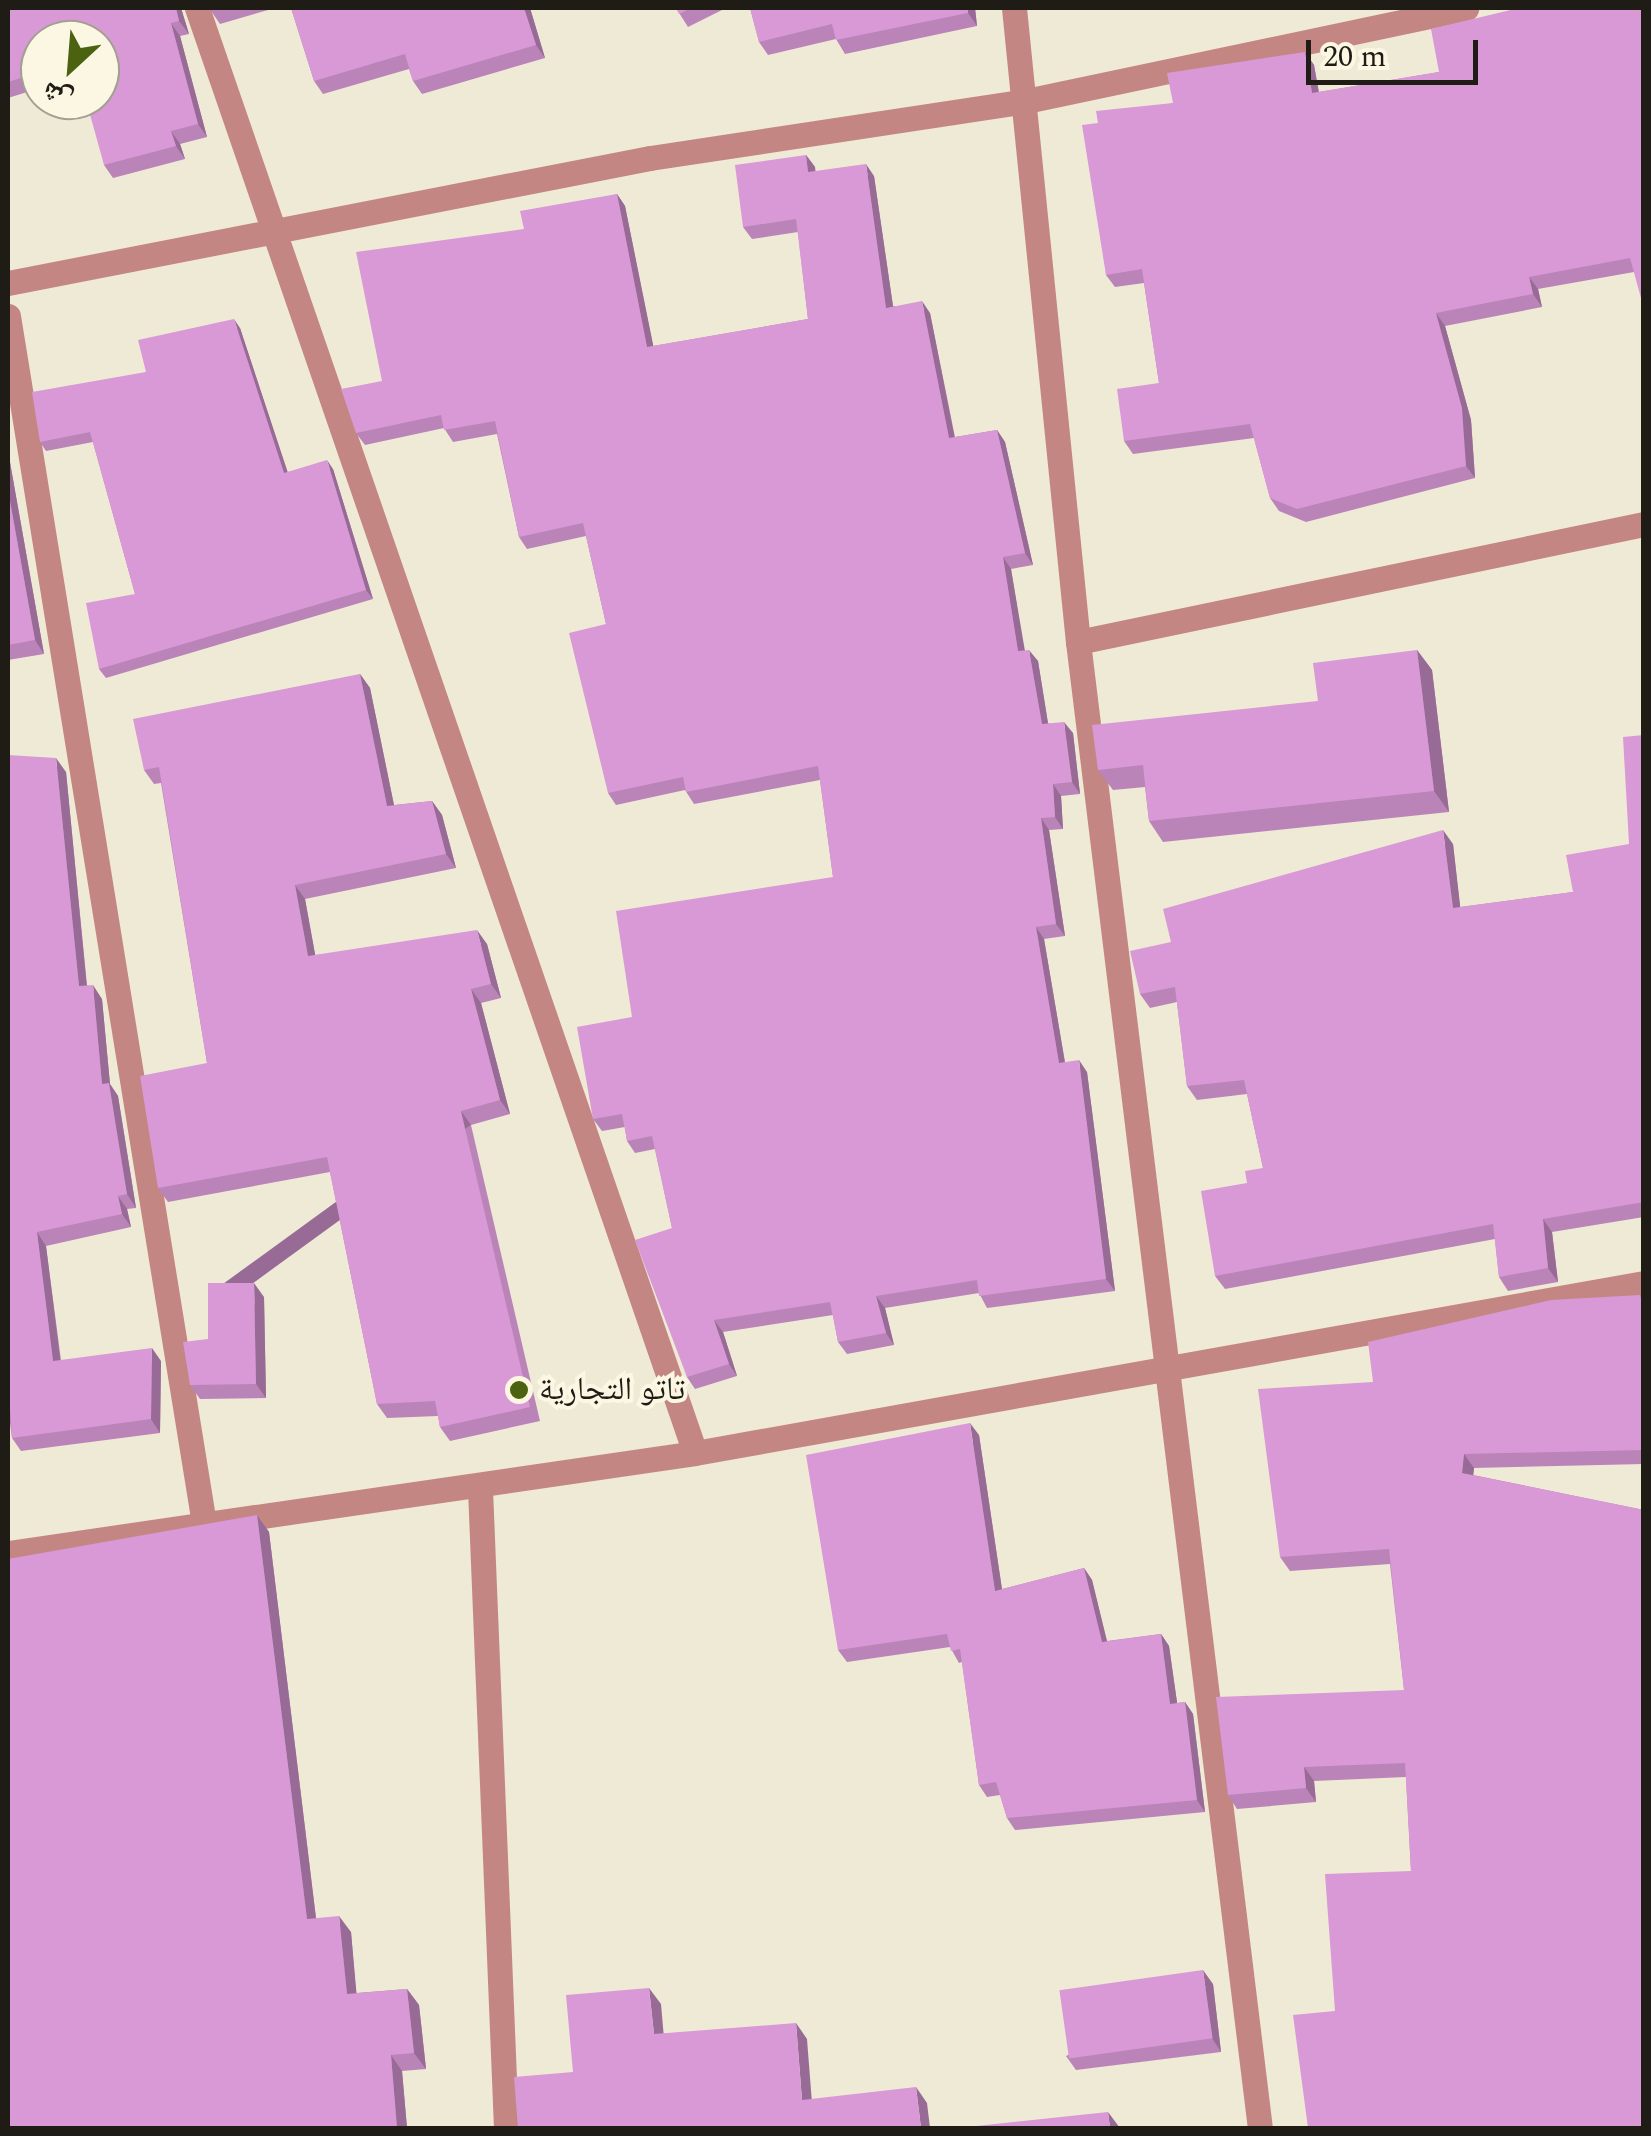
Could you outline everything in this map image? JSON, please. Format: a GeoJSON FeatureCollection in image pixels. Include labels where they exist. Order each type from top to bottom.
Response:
{"type":"FeatureCollection","features":[{"type":"Feature","properties":{"kind":"street"},"geometry":{"type":"LineString","coordinates":[[196,8],[695,1453]]}},
{"type":"Feature","properties":{"kind":"street"},"geometry":{"type":"LineString","coordinates":[[1014,8],[1078,642],[1173,1365],[1260,2128]]}},
{"type":"Feature","properties":{"kind":"street"},"geometry":{"type":"LineString","coordinates":[[8,283],[650,158],[1026,101],[1466,8]]}},
{"type":"Feature","properties":{"kind":"street"},"geometry":{"type":"LineString","coordinates":[[8,316],[204,1523]]}},
{"type":"Feature","properties":{"kind":"street"},"geometry":{"type":"LineString","coordinates":[[1078,642],[1644,524]]}},
{"type":"Feature","properties":{"kind":"street"},"geometry":{"type":"LineString","coordinates":[[8,1553],[480,1488],[695,1453],[1644,1284]]}},
{"type":"Feature","properties":{"kind":"street"},"geometry":{"type":"LineString","coordinates":[[480,1488],[506,2128]]}},
{"type":"Feature","properties":{"kind":"building"},"geometry":{"type":"Polygon","coordinates":[[[8,8],[176,8],[179,21],[171,23],[198,124],[171,131],[176,146],[104,165],[92,120],[120,120],[120,20],[20,20],[20,78],[8,82],[8,8]]]}},
{"type":"Feature","properties":{"kind":"building"},"geometry":{"type":"Polygon","coordinates":[[[291,8],[524,8],[536,45],[413,81],[405,54],[314,81],[291,8]]]}},
{"type":"Feature","properties":{"kind":"building"},"geometry":{"type":"Polygon","coordinates":[[[750,8],[968,8],[968,13],[836,40],[832,24],[759,42],[750,8]]]}},
{"type":"Feature","properties":{"kind":"building"},"geometry":{"type":"Polygon","coordinates":[[[1519,8],[1644,8],[1644,309],[1630,258],[1529,277],[1533,294],[1436,313],[1462,408],[1466,466],[1297,509],[1270,498],[1250,424],[1124,441],[1117,389],[1159,383],[1142,269],[1106,275],[1082,125],[1098,123],[1096,111],[1173,103],[1167,73],[1305,52],[1312,93],[1439,72],[1431,29],[1519,8]]]}},
{"type":"Feature","properties":{"kind":"building"},"geometry":{"type":"Polygon","coordinates":[[[806,155],[808,172],[866,164],[886,308],[922,301],[949,438],[997,430],[1025,553],[1003,557],[1018,651],[1029,650],[1042,724],[1064,722],[1072,782],[1053,784],[1055,817],[1041,818],[1056,924],[1036,927],[1059,1063],[1079,1060],[1106,1279],[979,1296],[977,1280],[876,1296],[886,1333],[838,1342],[830,1302],[714,1320],[729,1364],[687,1377],[635,1240],[672,1228],[652,1136],[627,1141],[622,1114],[593,1119],[577,1027],[632,1017],[616,911],[833,877],[818,766],[686,792],[683,777],[608,793],[569,633],[606,624],[583,523],[519,537],[495,421],[444,430],[441,415],[356,433],[341,389],[382,381],[356,252],[524,229],[520,211],[617,194],[647,347],[808,319],[796,219],[743,227],[735,165],[806,155]]]}},
{"type":"Feature","properties":{"kind":"building"},"geometry":{"type":"Polygon","coordinates":[[[234,319],[284,473],[327,460],[366,590],[99,669],[86,603],[135,594],[90,432],[40,442],[32,392],[146,372],[138,340],[234,319]]]}},
{"type":"Feature","properties":{"kind":"building"},"geometry":{"type":"Polygon","coordinates":[[[8,490],[35,640],[8,645],[8,490]]]}},
{"type":"Feature","properties":{"kind":"building"},"geometry":{"type":"Polygon","coordinates":[[[1417,650],[1434,791],[1149,821],[1143,765],[1098,770],[1092,725],[1318,701],[1313,663],[1417,650]]]}},
{"type":"Feature","properties":{"kind":"building"},"geometry":{"type":"Polygon","coordinates":[[[360,674],[387,806],[432,801],[446,854],[295,885],[308,956],[477,930],[491,984],[471,989],[500,1100],[461,1111],[530,1407],[440,1427],[435,1401],[377,1404],[327,1157],[158,1188],[140,1076],[207,1063],[159,767],[144,770],[133,719],[360,674]]]}},
{"type":"Feature","properties":{"kind":"building"},"geometry":{"type":"Polygon","coordinates":[[[1644,735],[1644,1202],[1543,1219],[1548,1268],[1499,1277],[1493,1224],[1215,1276],[1201,1191],[1247,1183],[1245,1171],[1263,1168],[1244,1080],[1187,1086],[1175,987],[1140,994],[1130,951],[1171,942],[1163,909],[1443,830],[1453,908],[1573,892],[1566,855],[1629,844],[1623,737],[1644,735]]]}},
{"type":"Feature","properties":{"kind":"building"},"geometry":{"type":"Polygon","coordinates":[[[8,755],[56,758],[79,986],[93,985],[102,1084],[109,1083],[127,1194],[118,1196],[122,1214],[37,1232],[53,1361],[152,1348],[151,1419],[12,1438],[8,1409],[8,755]]]}},
{"type":"Feature","properties":{"kind":"building"},"geometry":{"type":"Polygon","coordinates":[[[208,1283],[254,1283],[256,1384],[190,1385],[183,1342],[208,1339],[208,1283]]]}},
{"type":"Feature","properties":{"kind":"building"},"geometry":{"type":"Polygon","coordinates":[[[1640,1295],[1644,1312],[1644,1450],[1464,1454],[1462,1473],[1644,1510],[1644,2128],[1308,2128],[1293,2015],[1335,2011],[1325,1874],[1411,1871],[1405,1763],[1304,1767],[1306,1788],[1228,1795],[1216,1697],[1404,1690],[1389,1549],[1280,1557],[1258,1389],[1373,1382],[1368,1342],[1551,1300],[1640,1295]]]}},
{"type":"Feature","properties":{"kind":"building"},"geometry":{"type":"Polygon","coordinates":[[[970,1423],[995,1591],[1084,1568],[1102,1642],[1161,1634],[1170,1704],[1185,1702],[1197,1800],[1007,1818],[996,1782],[979,1785],[960,1649],[951,1651],[947,1634],[838,1650],[806,1455],[970,1423]]]}},
{"type":"Feature","properties":{"kind":"building"},"geometry":{"type":"Polygon","coordinates":[[[257,1515],[307,1919],[339,1916],[347,1994],[407,1989],[414,2053],[391,2055],[397,2128],[8,2128],[8,1559],[257,1515]]]}},
{"type":"Feature","properties":{"kind":"building"},"geometry":{"type":"Polygon","coordinates":[[[1203,1970],[1213,2038],[1069,2059],[1059,1990],[1203,1970]]]}},
{"type":"Feature","properties":{"kind":"building"},"geometry":{"type":"Polygon","coordinates":[[[649,1988],[654,2034],[796,2023],[802,2100],[916,2087],[921,2128],[518,2128],[514,2077],[573,2072],[566,1995],[649,1988]]]}},
{"type":"Feature","properties":{"kind":"building"},"geometry":{"type":"Polygon","coordinates":[[[1108,2112],[1110,2128],[958,2128],[1108,2112]]]}},
{"type":"Feature","properties":{"kind":"place","name":"تاتو التجارية"},"geometry":{"type":"Point","coordinates":[519,1390]}}]}
